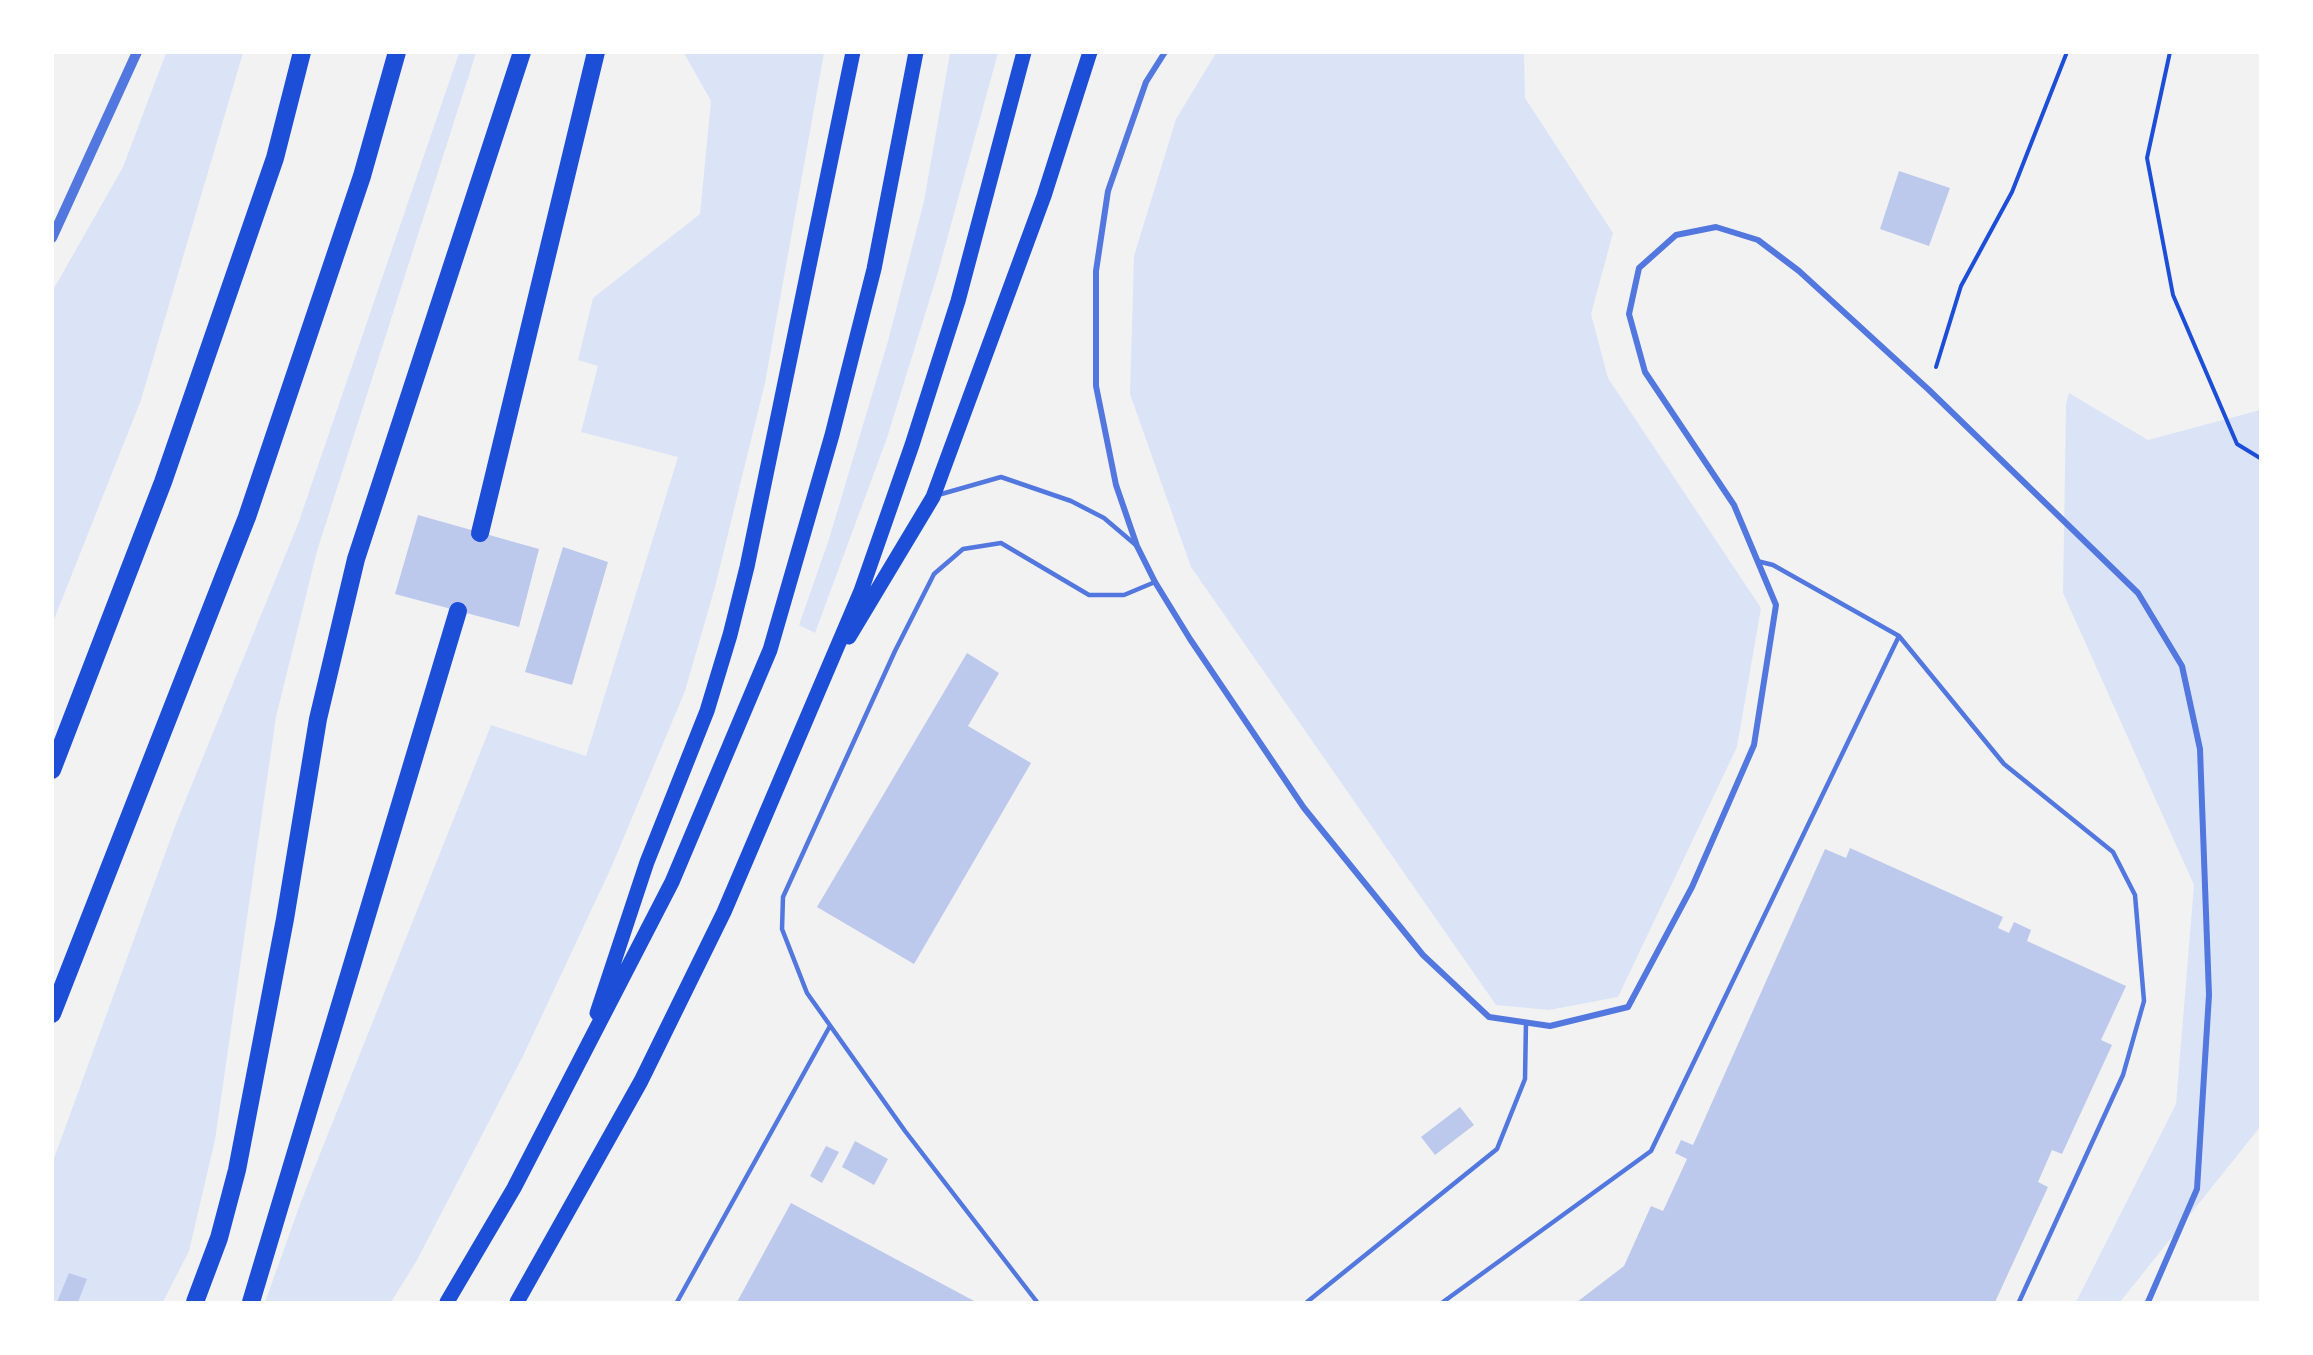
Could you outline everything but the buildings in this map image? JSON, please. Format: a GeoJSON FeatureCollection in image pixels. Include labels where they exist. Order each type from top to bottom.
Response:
{"type":"FeatureCollection","features":[{"type":"Feature","properties":{"kind":"highway"},"geometry":{"type":"LineString","coordinates":[[52,770],[167,471],[275,158],[302,52]]}},
{"type":"Feature","properties":{"kind":"highway"},"geometry":{"type":"LineString","coordinates":[[52,1014],[247,517],[362,176],[397,52]]}},
{"type":"Feature","properties":{"kind":"highway"},"geometry":{"type":"LineString","coordinates":[[195,1302],[219,1238],[237,1170],[285,919],[318,719],[356,559],[522,52]]}},
{"type":"Feature","properties":{"kind":"highway"},"geometry":{"type":"LineString","coordinates":[[480,533],[596,52]]}},
{"type":"Feature","properties":{"kind":"highway"},"geometry":{"type":"LineString","coordinates":[[251,1302],[458,611]]}},
{"type":"Feature","properties":{"kind":"main road"},"geometry":{"type":"LineString","coordinates":[[581,1063],[647,862],[707,711],[730,635],[750,556],[853,52]]}},
{"type":"Feature","properties":{"kind":"main road"},"geometry":{"type":"LineString","coordinates":[[447,1302],[514,1188],[581,1063],[672,882],[770,650],[832,435],[874,269],[916,52]]}},
{"type":"Feature","properties":{"kind":"main road"},"geometry":{"type":"LineString","coordinates":[[517,1302],[641,1081],[724,912],[815,694],[861,591],[912,445],[958,301],[1024,52]]}},
{"type":"Feature","properties":{"kind":"main road"},"geometry":{"type":"LineString","coordinates":[[815,694],[933,497],[1044,196],[1090,52]]}},
{"type":"Feature","properties":{"kind":"street"},"geometry":{"type":"LineString","coordinates":[[52,238],[137,52]]}},
{"type":"Feature","properties":{"kind":"street"},"geometry":{"type":"LineString","coordinates":[[1165,52],[1146,82],[1108,190],[1096,271],[1096,386],[1116,485],[1137,546],[1155,582],[1190,639],[1304,808],[1423,955],[1489,1017],[1550,1026],[1628,1007],[1692,887],[1754,745],[1776,605],[1734,505],[1645,372],[1629,314],[1639,268],[1676,235],[1716,227],[1758,240],[1799,271],[1929,390],[2138,593],[2182,666],[2200,749],[2209,995],[2196,1189],[2148,1302]]}},
{"type":"Feature","properties":{"kind":"lane"},"geometry":{"type":"LineString","coordinates":[[933,497],[1001,477],[1071,501],[1104,518],[1137,546]]}},
{"type":"Feature","properties":{"kind":"lane"},"geometry":{"type":"LineString","coordinates":[[1037,1302],[905,1131],[807,993],[788,951],[782,929],[783,897],[890,661],[934,574],[963,549],[1001,543],[1089,595],[1124,595],[1155,582]]}},
{"type":"Feature","properties":{"kind":"lane"},"geometry":{"type":"LineString","coordinates":[[1756,560],[1773,565],[1899,636],[2004,764],[2113,852],[2136,895],[2144,1001],[2123,1075],[2019,1302]]}},
{"type":"Feature","properties":{"kind":"lane"},"geometry":{"type":"LineString","coordinates":[[1443,1302],[1651,1150],[1899,636]]}},
{"type":"Feature","properties":{"kind":"lane"},"geometry":{"type":"LineString","coordinates":[[1307,1302],[1497,1149],[1525,1079],[1526,1022]]}},
{"type":"Feature","properties":{"kind":"lane"},"geometry":{"type":"LineString","coordinates":[[677,1302],[830,1026]]}},
{"type":"Feature","properties":{"kind":"path"},"geometry":{"type":"LineString","coordinates":[[1929,390],[1961,286],[2012,192],[2067,52]]}},
{"type":"Feature","properties":{"kind":"path"},"geometry":{"type":"LineString","coordinates":[[2170,52],[2147,158],[2173,295],[2237,444],[2260,458]]}},
{"type":"Feature","properties":{"kind":"shaded area"},"geometry":{"type":"Polygon","coordinates":[[[166,53],[243,53],[141,400],[53,622],[53,290],[123,167],[166,53]]]}},
{"type":"Feature","properties":{"kind":"shaded area"},"geometry":{"type":"Polygon","coordinates":[[[459,53],[476,53],[317,551],[276,717],[215,1140],[189,1251],[163,1302],[53,1302],[53,1161],[177,821],[298,524],[459,53]]]}},
{"type":"Feature","properties":{"kind":"shaded area"},"geometry":{"type":"Polygon","coordinates":[[[684,53],[824,53],[765,383],[715,587],[685,691],[611,868],[523,1056],[416,1262],[391,1302],[265,1302],[302,1199],[491,725],[586,756],[678,457],[581,432],[598,366],[578,360],[593,298],[700,214],[711,101],[684,53]]]}},
{"type":"Feature","properties":{"kind":"shaded area"},"geometry":{"type":"Polygon","coordinates":[[[950,53],[998,53],[938,272],[887,438],[815,633],[799,625],[829,539],[888,341],[924,201],[950,53]]]}},
{"type":"Feature","properties":{"kind":"shaded area"},"geometry":{"type":"Polygon","coordinates":[[[1216,53],[1524,53],[1525,98],[1613,233],[1591,314],[1608,378],[1761,608],[1737,747],[1618,997],[1549,1010],[1496,1005],[1191,567],[1130,394],[1134,256],[1176,119],[1216,53]]]}},
{"type":"Feature","properties":{"kind":"shaded area"},"geometry":{"type":"Polygon","coordinates":[[[2069,393],[2148,440],[2260,410],[2260,1127],[2120,1302],[2076,1302],[2176,1104],[2194,885],[2063,593],[2066,404],[2069,393]]]}}]}
